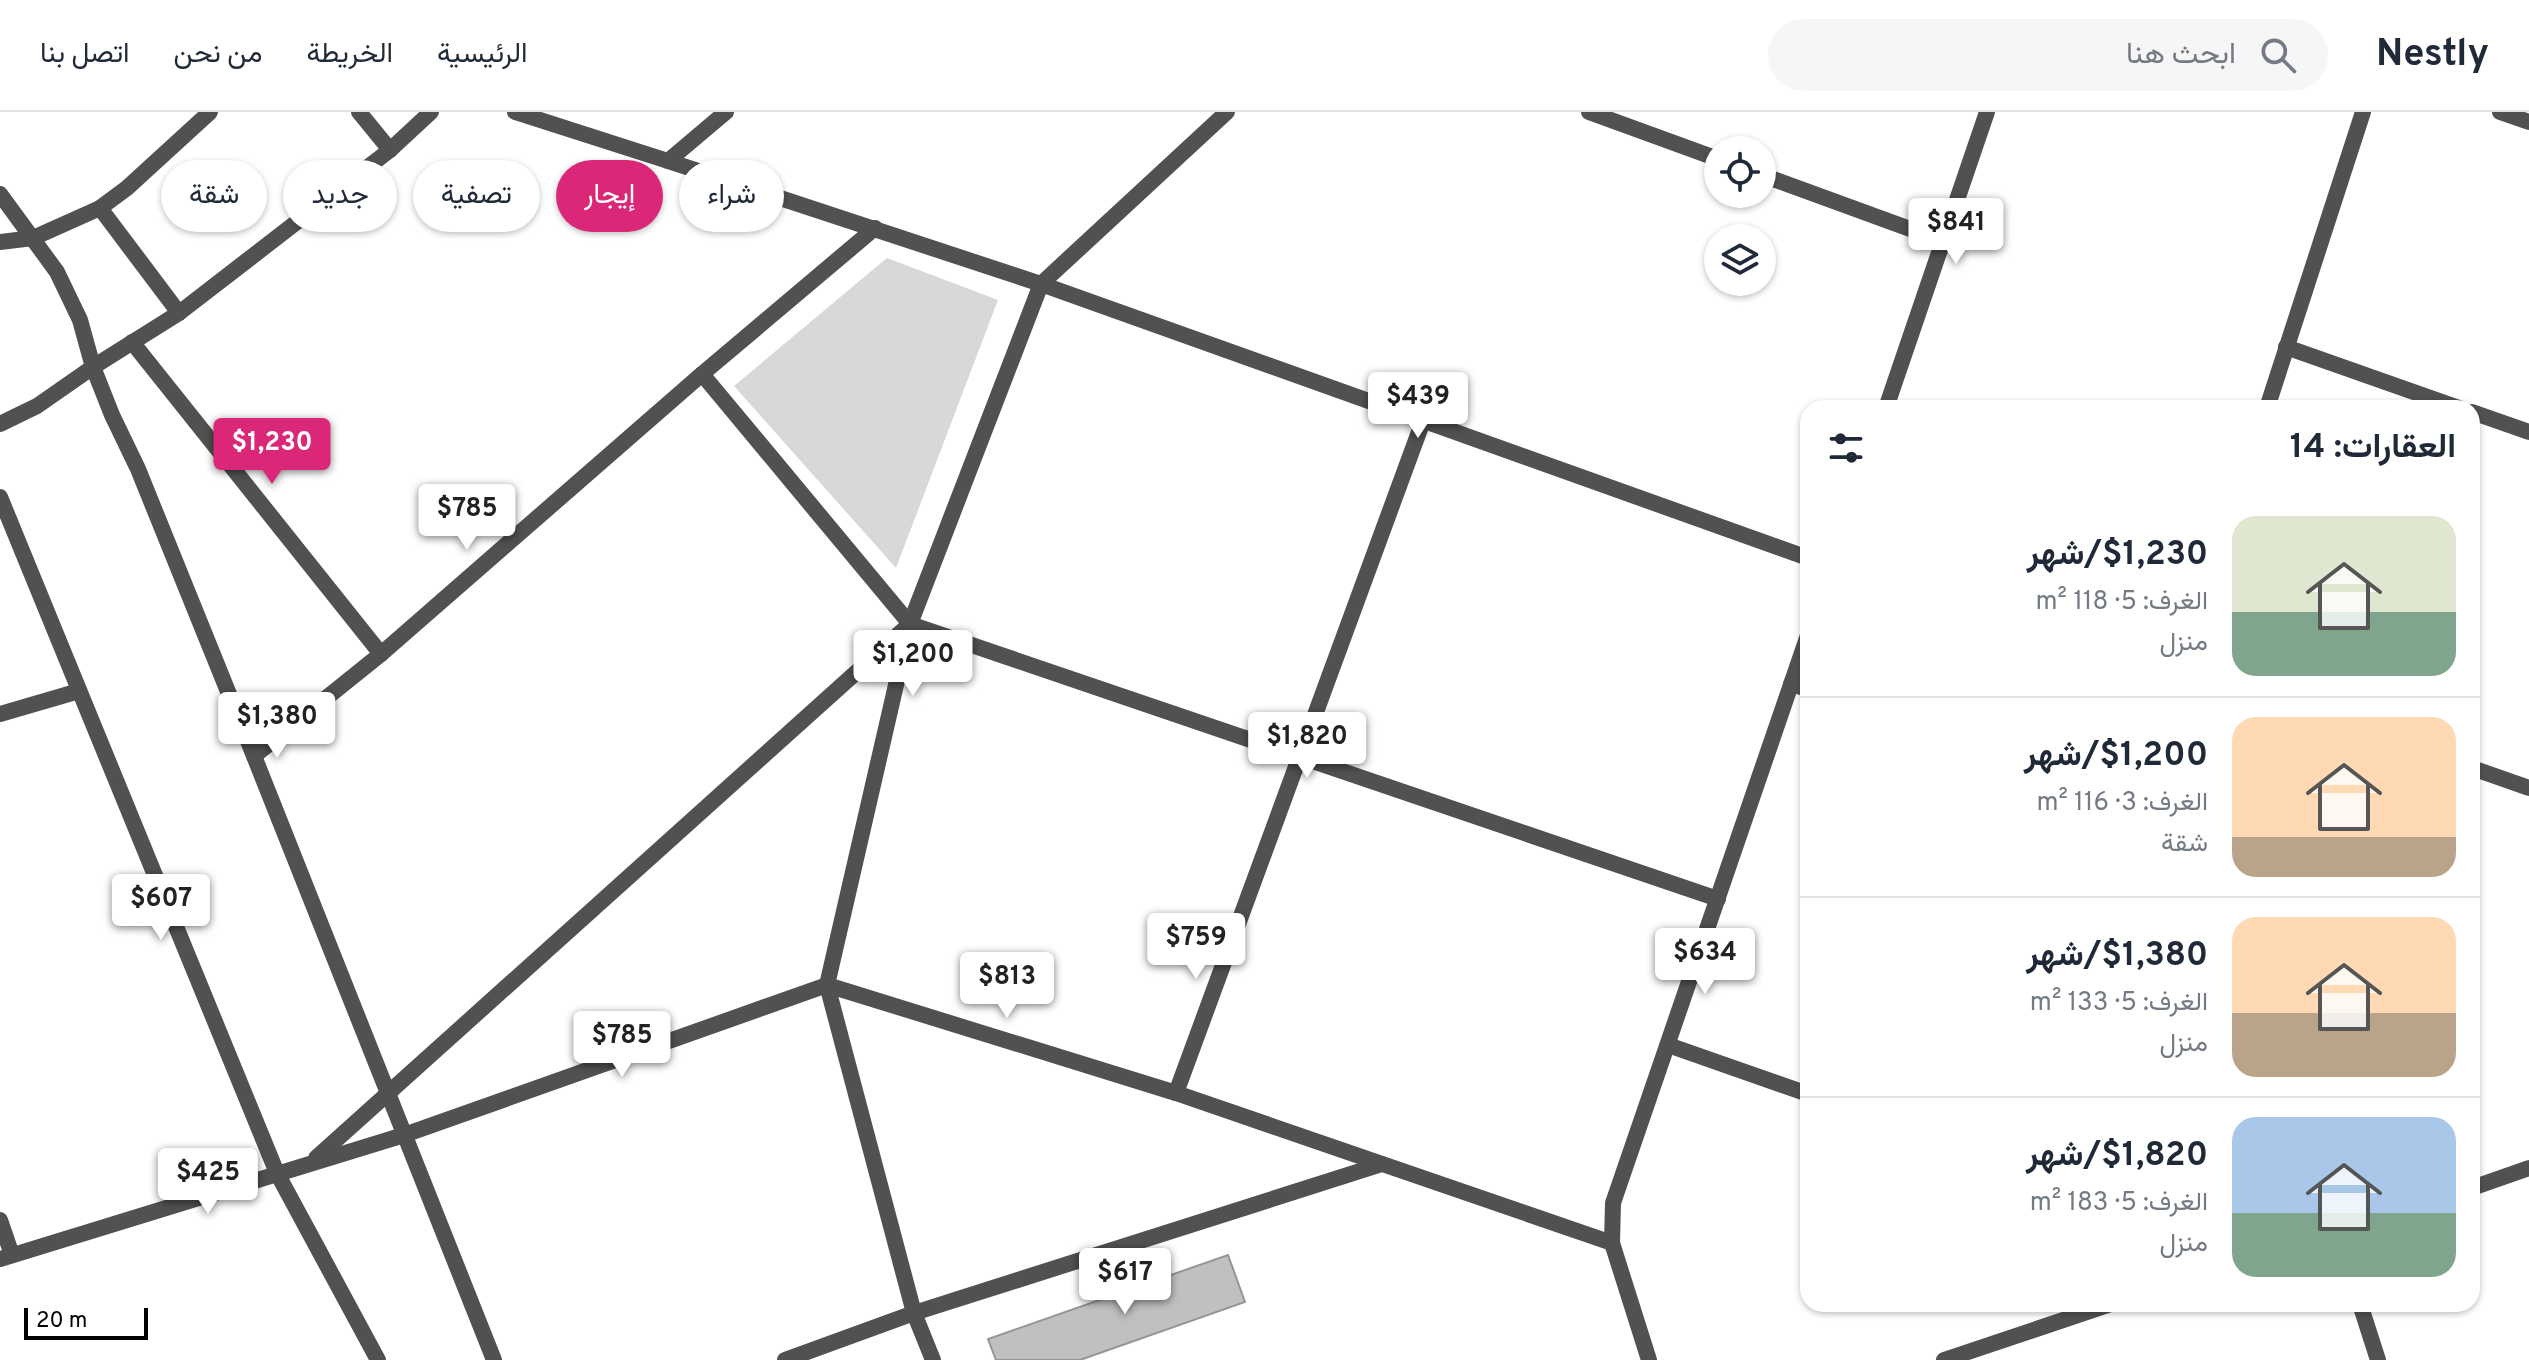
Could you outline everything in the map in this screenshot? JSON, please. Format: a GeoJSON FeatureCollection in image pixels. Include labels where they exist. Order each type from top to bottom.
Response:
{"type":"FeatureCollection","features":[{"type":"Feature","properties":{"kind":"street"},"geometry":{"type":"LineString","coordinates":[[0,242],[33,238],[100,208],[127,188],[210,112]]}},
{"type":"Feature","properties":{"kind":"street"},"geometry":{"type":"LineString","coordinates":[[359,112],[390,150]]}},
{"type":"Feature","properties":{"kind":"street"},"geometry":{"type":"LineString","coordinates":[[0,424],[37,406],[179,313],[390,150],[431,112]]}},
{"type":"Feature","properties":{"kind":"street"},"geometry":{"type":"LineString","coordinates":[[515,112],[1041,284],[1800,555]]}},
{"type":"Feature","properties":{"kind":"street"},"geometry":{"type":"LineString","coordinates":[[668,161],[726,112]]}},
{"type":"Feature","properties":{"kind":"street"},"geometry":{"type":"LineString","coordinates":[[933,1360],[914,1313],[827,985],[910,624],[1041,284],[1227,112]]}},
{"type":"Feature","properties":{"kind":"street"},"geometry":{"type":"LineString","coordinates":[[1589,112],[1704,154]]}},
{"type":"Feature","properties":{"kind":"street"},"geometry":{"type":"LineString","coordinates":[[1889,400],[1987,112]]}},
{"type":"Feature","properties":{"kind":"street"},"geometry":{"type":"LineString","coordinates":[[2269,400],[2363,112]]}},
{"type":"Feature","properties":{"kind":"street"},"geometry":{"type":"LineString","coordinates":[[2500,112],[2529,122]]}},
{"type":"Feature","properties":{"kind":"street"},"geometry":{"type":"LineString","coordinates":[[1776,180],[1943,241]]}},
{"type":"Feature","properties":{"kind":"street"},"geometry":{"type":"LineString","coordinates":[[0,194],[70,295],[93,367],[254,756],[494,1360]]}},
{"type":"Feature","properties":{"kind":"street"},"geometry":{"type":"LineString","coordinates":[[100,208],[179,313]]}},
{"type":"Feature","properties":{"kind":"street"},"geometry":{"type":"LineString","coordinates":[[254,756],[381,654],[702,374],[875,228]]}},
{"type":"Feature","properties":{"kind":"street"},"geometry":{"type":"LineString","coordinates":[[132,342],[381,654]]}},
{"type":"Feature","properties":{"kind":"street"},"geometry":{"type":"LineString","coordinates":[[2286,347],[2436,400]]}},
{"type":"Feature","properties":{"kind":"street"},"geometry":{"type":"LineString","coordinates":[[702,374],[910,624],[1718,899]]}},
{"type":"Feature","properties":{"kind":"street"},"geometry":{"type":"LineString","coordinates":[[2480,415],[2529,432]]}},
{"type":"Feature","properties":{"kind":"street"},"geometry":{"type":"LineString","coordinates":[[1176,1093],[1423,421]]}},
{"type":"Feature","properties":{"kind":"street"},"geometry":{"type":"LineString","coordinates":[[0,497],[277,1173],[378,1360]]}},
{"type":"Feature","properties":{"kind":"street"},"geometry":{"type":"LineString","coordinates":[[0,535],[24,555]]}},
{"type":"Feature","properties":{"kind":"street"},"geometry":{"type":"LineString","coordinates":[[310,1163],[910,624]]}},
{"type":"Feature","properties":{"kind":"street"},"geometry":{"type":"LineString","coordinates":[[1649,1360],[1612,1243],[1613,1203],[1800,658]]}},
{"type":"Feature","properties":{"kind":"street"},"geometry":{"type":"LineString","coordinates":[[1791,684],[1800,687]]}},
{"type":"Feature","properties":{"kind":"street"},"geometry":{"type":"LineString","coordinates":[[0,714],[79,691]]}},
{"type":"Feature","properties":{"kind":"street"},"geometry":{"type":"LineString","coordinates":[[2480,771],[2529,788]]}},
{"type":"Feature","properties":{"kind":"street"},"geometry":{"type":"LineString","coordinates":[[0,1220],[6,1257],[404,1135],[827,985],[1176,1093],[1612,1243]]}},
{"type":"Feature","properties":{"kind":"street"},"geometry":{"type":"LineString","coordinates":[[1668,1045],[1800,1091]]}},
{"type":"Feature","properties":{"kind":"street"},"geometry":{"type":"LineString","coordinates":[[785,1360],[914,1313],[1382,1164]]}},
{"type":"Feature","properties":{"kind":"street"},"geometry":{"type":"LineString","coordinates":[[2480,1185],[2529,1168]]}},
{"type":"Feature","properties":{"kind":"street"},"geometry":{"type":"LineString","coordinates":[[1944,1360],[2087,1312]]}},
{"type":"Feature","properties":{"kind":"street"},"geometry":{"type":"LineString","coordinates":[[2363,1312],[2378,1360]]}},
{"type":"Feature","properties":{"kind":"shaded area"},"geometry":{"type":"Polygon","coordinates":[[[887,258],[998,300],[896,568],[734,386],[887,258]]]}},
{"type":"Feature","properties":{"kind":"building"},"geometry":{"type":"Polygon","coordinates":[[[1228,1255],[1245,1302],[1080,1360],[996,1360],[988,1339],[1228,1255]]]}}]}
